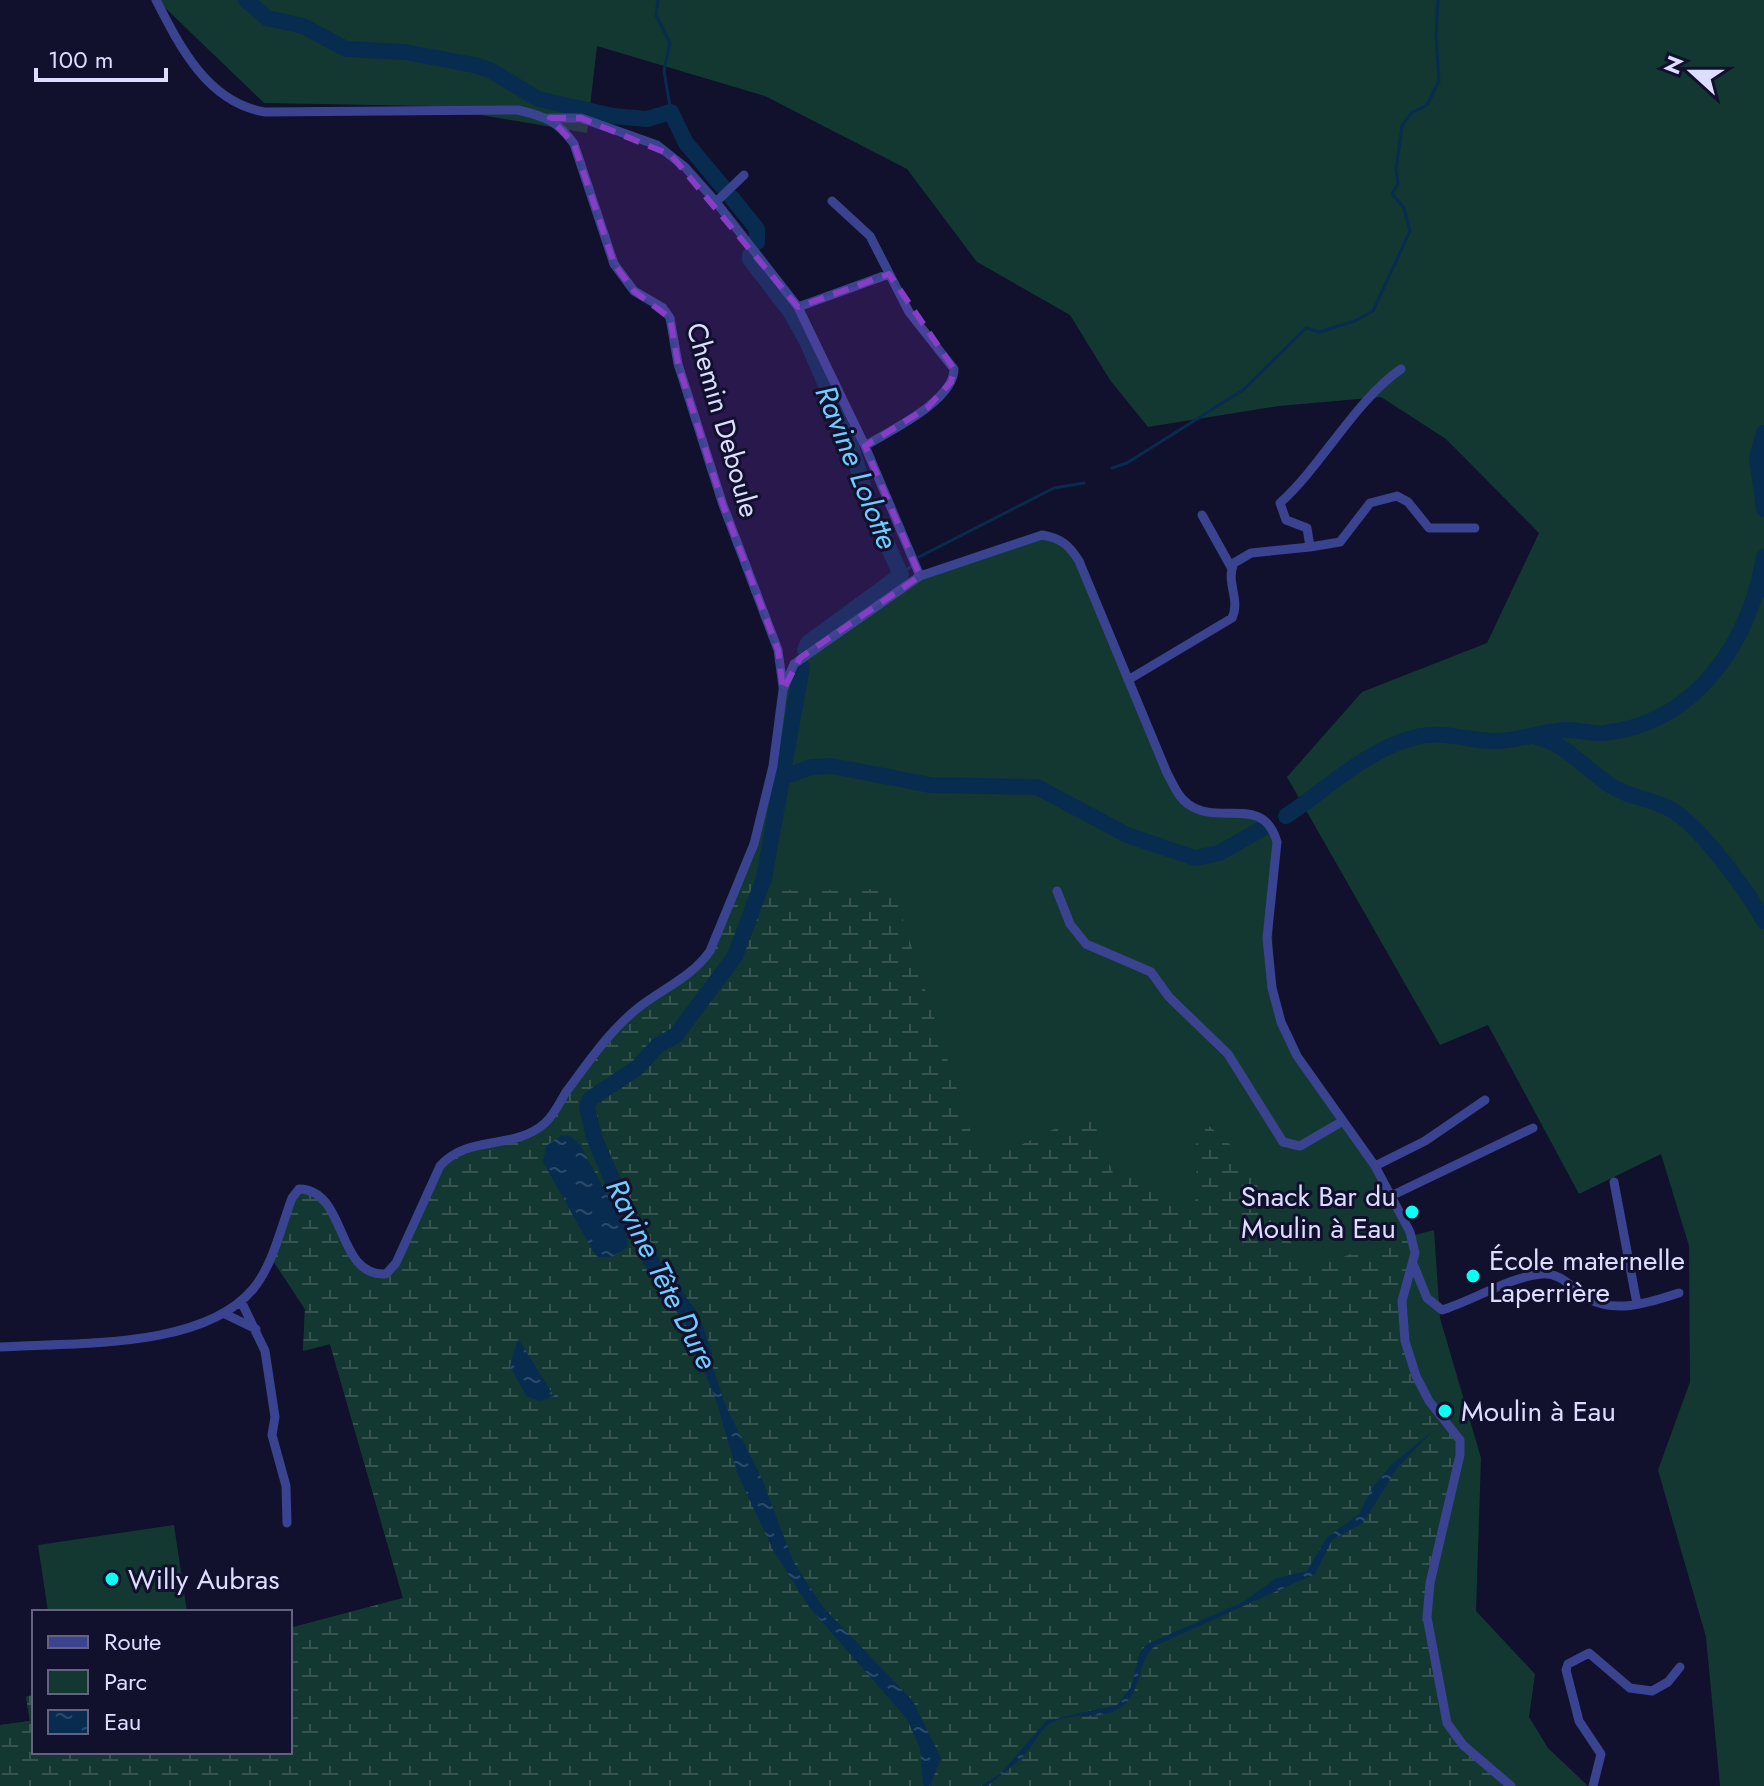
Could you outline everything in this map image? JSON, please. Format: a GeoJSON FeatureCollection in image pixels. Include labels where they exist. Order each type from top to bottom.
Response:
{"type":"FeatureCollection","features":[{"type":"Feature","properties":{"kind":"street"},"geometry":{"type":"LineString","coordinates":[[156,0],[192,63],[225,98],[245,108],[265,112],[518,110],[550,118],[581,118],[657,145],[685,167],[716,202],[798,307],[865,446],[920,576]]}},
{"type":"Feature","properties":{"kind":"street","name":"Chemin Deboule"},"geometry":{"type":"LineString","coordinates":[[550,118],[574,144],[602,236],[622,279],[634,291],[663,308],[670,318],[678,364],[723,505],[778,650],[783,690]]}},
{"type":"Feature","properties":{"kind":"street"},"geometry":{"type":"LineString","coordinates":[[716,202],[744,175]]}},
{"type":"Feature","properties":{"kind":"street"},"geometry":{"type":"LineString","coordinates":[[832,201],[870,236],[918,325],[954,369],[954,376],[927,408],[865,446]]}},
{"type":"Feature","properties":{"kind":"street"},"geometry":{"type":"LineString","coordinates":[[798,307],[889,274]]}},
{"type":"Feature","properties":{"kind":"street"},"geometry":{"type":"LineString","coordinates":[[1310,547],[1307,528],[1286,520],[1280,503],[1310,474],[1377,388],[1401,369]]}},
{"type":"Feature","properties":{"kind":"street"},"geometry":{"type":"LineString","coordinates":[[1231,567],[1251,553],[1340,542],[1370,503],[1397,496],[1408,502],[1429,528],[1475,528]]}},
{"type":"Feature","properties":{"kind":"street"},"geometry":{"type":"LineString","coordinates":[[1128,680],[1232,618],[1236,602],[1231,567],[1202,515]]}},
{"type":"Feature","properties":{"kind":"street"},"geometry":{"type":"LineString","coordinates":[[0,1347],[165,1334],[225,1314],[241,1301],[262,1274],[292,1198],[299,1189],[313,1189],[327,1201],[350,1250],[367,1270],[376,1275],[386,1274],[396,1263],[440,1166],[450,1155],[462,1148],[522,1138],[546,1122],[601,1045],[636,1009],[701,964],[743,876],[767,797],[783,690],[790,670],[800,658],[920,576],[1042,535],[1055,537],[1069,545],[1079,561],[1167,773],[1182,799],[1202,812],[1251,814],[1265,819],[1273,829],[1277,842],[1267,938],[1272,988],[1281,1022],[1297,1056],[1393,1195],[1410,1232],[1414,1266],[1427,1298],[1442,1310],[1542,1274],[1563,1279],[1587,1298],[1604,1305],[1634,1306],[1679,1293]]}},
{"type":"Feature","properties":{"kind":"street"},"geometry":{"type":"LineString","coordinates":[[1057,891],[1070,924],[1086,944],[1151,972],[1169,997],[1228,1054],[1283,1142],[1300,1146],[1343,1121]]}},
{"type":"Feature","properties":{"kind":"street"},"geometry":{"type":"LineString","coordinates":[[1375,1166],[1425,1141],[1485,1100]]}},
{"type":"Feature","properties":{"kind":"street"},"geometry":{"type":"LineString","coordinates":[[1393,1195],[1533,1128]]}},
{"type":"Feature","properties":{"kind":"street"},"geometry":{"type":"LineString","coordinates":[[1614,1182],[1634,1306]]}},
{"type":"Feature","properties":{"kind":"street"},"geometry":{"type":"LineString","coordinates":[[1414,1266],[1401,1315],[1410,1359],[1429,1401],[1460,1440],[1460,1455],[1427,1601],[1441,1697],[1447,1723],[1463,1745],[1511,1786]]}},
{"type":"Feature","properties":{"kind":"street"},"geometry":{"type":"LineString","coordinates":[[241,1301],[265,1351],[275,1417],[272,1435],[286,1486],[287,1523]]}},
{"type":"Feature","properties":{"kind":"street"},"geometry":{"type":"LineString","coordinates":[[225,1314],[256,1329]]}},
{"type":"Feature","properties":{"kind":"street"},"geometry":{"type":"LineString","coordinates":[[1593,1786],[1601,1754],[1579,1721],[1568,1683],[1568,1664],[1589,1653],[1630,1688],[1652,1691],[1668,1682],[1680,1667]]}},
{"type":"Feature","properties":{"kind":"highlighted area"},"geometry":{"type":"Polygon","coordinates":[[[550,118],[581,118],[671,155],[798,307],[889,274],[954,369],[951,382],[927,408],[865,446],[920,576],[800,658],[783,690],[778,650],[723,505],[678,364],[670,318],[634,291],[614,264],[574,144],[550,118]]]}},
{"type":"Feature","properties":{"kind":"green space"},"geometry":{"type":"Polygon","coordinates":[[[157,0],[1764,0],[1764,1786],[1720,1786],[1706,1637],[1658,1470],[1690,1382],[1689,1246],[1661,1154],[1579,1194],[1488,1025],[1440,1045],[1287,777],[1362,692],[1487,643],[1539,533],[1446,439],[1381,397],[1279,406],[1148,427],[1110,380],[1070,315],[977,262],[907,169],[765,96],[597,46],[587,133],[428,106],[264,103],[157,0]]]}},
{"type":"Feature","properties":{"kind":"green space"},"geometry":{"type":"Polygon","coordinates":[[[1042,535],[1069,545],[1167,773],[1190,806],[1251,814],[1273,829],[1272,988],[1297,1056],[1375,1166],[1411,1236],[1434,1230],[1440,1318],[1481,1458],[1476,1611],[1535,1674],[1529,1717],[1548,1748],[1588,1786],[0,1786],[0,1725],[30,1721],[26,1697],[32,1695],[32,1754],[292,1754],[292,1627],[403,1598],[330,1344],[303,1351],[305,1309],[270,1256],[359,1261],[386,1274],[522,1138],[546,1122],[701,964],[754,844],[790,670],[920,576],[1042,535]]]}},
{"type":"Feature","properties":{"kind":"green space"},"geometry":{"type":"Polygon","coordinates":[[[743,876],[793,891],[893,889],[981,1164],[1090,1112],[1114,1176],[1129,1170],[1148,1182],[1177,1213],[1188,1207],[1198,1195],[1192,1151],[1208,1125],[1236,1150],[1308,1270],[1410,1232],[1415,1253],[1402,1302],[1416,1376],[1460,1440],[1427,1602],[1447,1723],[1463,1745],[1511,1786],[0,1786],[0,1725],[30,1721],[26,1697],[32,1695],[32,1754],[292,1754],[292,1627],[403,1598],[330,1344],[303,1351],[305,1309],[270,1256],[299,1189],[313,1189],[359,1261],[386,1274],[450,1155],[522,1138],[546,1122],[636,1009],[701,964],[743,876]]]}},
{"type":"Feature","properties":{"kind":"green space","name":"Willy Aubras"},"geometry":{"type":"Polygon","coordinates":[[[174,1525],[187,1610],[48,1610],[38,1545],[174,1525]]]}},
{"type":"Feature","properties":{"kind":"water"},"geometry":{"type":"Polygon","coordinates":[[[569,1135],[580,1145],[626,1229],[628,1247],[612,1257],[598,1257],[594,1253],[543,1162],[546,1146],[560,1136],[569,1135]]]}},
{"type":"Feature","properties":{"kind":"water"},"geometry":{"type":"Polygon","coordinates":[[[699,1336],[704,1340],[725,1404],[762,1479],[794,1563],[823,1607],[913,1701],[941,1758],[930,1786],[923,1786],[920,1748],[907,1719],[809,1607],[773,1550],[738,1475],[715,1397],[698,1358],[699,1336]]]}},
{"type":"Feature","properties":{"kind":"water"},"geometry":{"type":"Polygon","coordinates":[[[517,1341],[554,1396],[539,1401],[526,1396],[510,1366],[517,1341]]]}},
{"type":"Feature","properties":{"kind":"water"},"geometry":{"type":"Polygon","coordinates":[[[1434,1430],[1398,1467],[1363,1523],[1332,1540],[1315,1574],[1155,1646],[1145,1660],[1134,1692],[1124,1705],[1108,1713],[1053,1722],[1012,1767],[987,1786],[980,1786],[1000,1774],[1047,1720],[1117,1705],[1131,1687],[1140,1652],[1147,1644],[1243,1602],[1276,1578],[1307,1571],[1326,1538],[1359,1514],[1372,1488],[1392,1464],[1434,1430]]]}},
{"type":"Feature","properties":{"kind":"waterway","name":"Ravine Lolotte"},"geometry":{"type":"LineString","coordinates":[[246,0],[267,18],[303,26],[346,49],[405,52],[474,65],[490,70],[538,99],[613,116],[647,119],[671,112],[686,143],[722,186]]}},
{"type":"Feature","properties":{"kind":"waterway"},"geometry":{"type":"LineString","coordinates":[[658,0],[656,15],[670,43],[664,71],[671,112]]}},
{"type":"Feature","properties":{"kind":"waterway"},"geometry":{"type":"LineString","coordinates":[[1112,468],[1127,463],[1243,390],[1306,328],[1319,332],[1355,321],[1373,311],[1410,231],[1404,208],[1392,194],[1398,184],[1396,169],[1402,126],[1411,113],[1427,105],[1439,81],[1436,35],[1438,0]]}},
{"type":"Feature","properties":{"kind":"waterway","name":"Ravine Lolotte"},"geometry":{"type":"LineString","coordinates":[[732,198],[757,229],[757,242]]}},
{"type":"Feature","properties":{"kind":"waterway","name":"Ravine Lolotte"},"geometry":{"type":"LineString","coordinates":[[750,255],[790,311],[807,341],[848,436],[868,502],[901,575],[808,643],[805,650]]}},
{"type":"Feature","properties":{"kind":"waterway","name":"Ravine Tête Dure"},"geometry":{"type":"LineString","coordinates":[[1764,433],[1757,458],[1764,509]]}},
{"type":"Feature","properties":{"kind":"waterway"},"geometry":{"type":"LineString","coordinates":[[919,557],[1054,488],[1084,483]]}},
{"type":"Feature","properties":{"kind":"waterway","name":"Ravine Tête Dure"},"geometry":{"type":"LineString","coordinates":[[1286,816],[1364,760],[1416,737],[1435,735],[1495,741],[1567,730],[1604,733],[1637,726],[1666,713],[1692,695],[1713,673],[1731,647],[1746,619],[1764,557]]}},
{"type":"Feature","properties":{"kind":"waterway"},"geometry":{"type":"LineString","coordinates":[[901,575],[910,567]]}},
{"type":"Feature","properties":{"kind":"waterway"},"geometry":{"type":"LineString","coordinates":[[1752,601],[1764,595]]}},
{"type":"Feature","properties":{"kind":"waterway","name":"Ravine Tête Dure"},"geometry":{"type":"LineString","coordinates":[[704,1354],[692,1319],[652,1263],[626,1212],[594,1137],[587,1107],[590,1099],[638,1067],[657,1046],[676,1035],[735,956],[764,878],[802,667]]}},
{"type":"Feature","properties":{"kind":"waterway"},"geometry":{"type":"LineString","coordinates":[[1537,737],[1566,751],[1616,789],[1662,805],[1682,817],[1722,860],[1764,921]]}},
{"type":"Feature","properties":{"kind":"waterway","name":"Ravine Tête Dure"},"geometry":{"type":"LineString","coordinates":[[784,777],[811,767],[832,766],[930,785],[1037,787],[1127,835],[1195,858],[1219,853],[1263,828]]}},
{"type":"Feature","properties":{"kind":"place","name":"Snack Bar du Moulin à Eau"},"geometry":{"type":"Point","coordinates":[1412,1212]}},
{"type":"Feature","properties":{"kind":"place","name":"École maternelle Laperrière"},"geometry":{"type":"Point","coordinates":[1473,1276]}},
{"type":"Feature","properties":{"kind":"place","name":"Moulin à Eau"},"geometry":{"type":"Point","coordinates":[1445,1411]}},
{"type":"Feature","properties":{"kind":"place","name":"Willy Aubras"},"geometry":{"type":"Point","coordinates":[112,1579]}}]}
